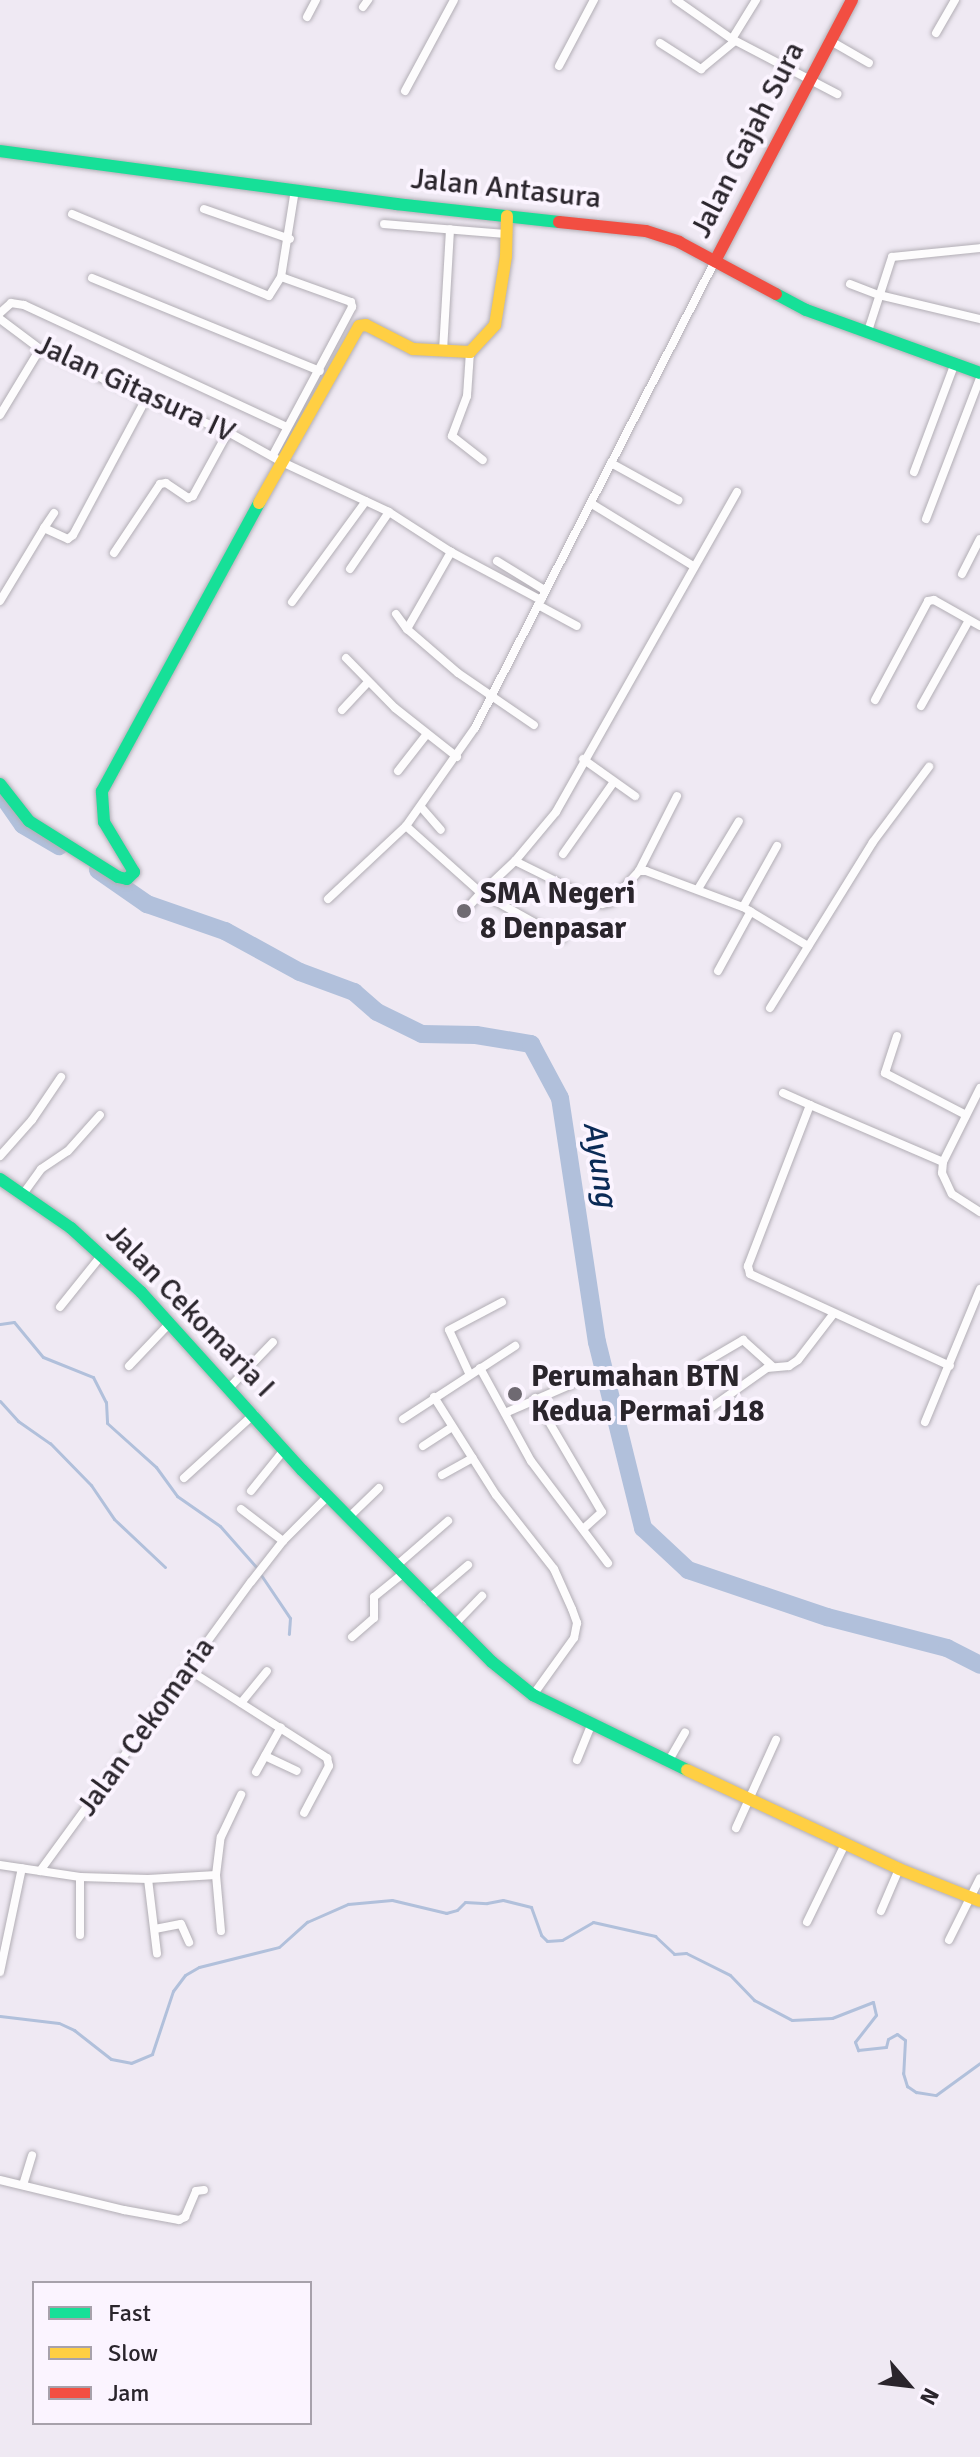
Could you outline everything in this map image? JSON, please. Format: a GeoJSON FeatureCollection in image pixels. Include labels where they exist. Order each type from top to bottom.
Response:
{"type":"FeatureCollection","features":[{"type":"Feature","properties":{"kind":"street"},"geometry":{"type":"LineString","coordinates":[[307,17],[316,0]]}},
{"type":"Feature","properties":{"kind":"street"},"geometry":{"type":"LineString","coordinates":[[405,91],[454,0]]}},
{"type":"Feature","properties":{"kind":"street"},"geometry":{"type":"LineString","coordinates":[[559,66],[594,0]]}},
{"type":"Feature","properties":{"kind":"street"},"geometry":{"type":"LineString","coordinates":[[676,0],[734,40],[837,94]]}},
{"type":"Feature","properties":{"kind":"street"},"geometry":{"type":"LineString","coordinates":[[660,43],[701,69],[734,40],[756,0]]}},
{"type":"Feature","properties":{"kind":"street","name":"Jalan Gajah Sura"},"geometry":{"type":"LineString","coordinates":[[715,261],[852,0]]}},
{"type":"Feature","properties":{"kind":"street"},"geometry":{"type":"LineString","coordinates":[[936,33],[955,0]]}},
{"type":"Feature","properties":{"kind":"street"},"geometry":{"type":"LineString","coordinates":[[829,40],[869,63]]}},
{"type":"Feature","properties":{"kind":"street","name":"Jalan Antasura"},"geometry":{"type":"LineString","coordinates":[[0,151],[295,190],[646,231],[679,242],[781,300],[955,363],[980,375]]}},
{"type":"Feature","properties":{"kind":"street"},"geometry":{"type":"LineString","coordinates":[[72,214],[269,296],[281,277],[290,239],[295,190]]}},
{"type":"Feature","properties":{"kind":"street"},"geometry":{"type":"LineString","coordinates":[[204,209],[290,239]]}},
{"type":"Feature","properties":{"kind":"street"},"geometry":{"type":"LineString","coordinates":[[483,460],[452,436],[467,396],[470,352],[495,325],[506,256],[507,216]]}},
{"type":"Feature","properties":{"kind":"street"},"geometry":{"type":"LineString","coordinates":[[384,224],[505,234]]}},
{"type":"Feature","properties":{"kind":"street"},"geometry":{"type":"LineString","coordinates":[[443,351],[450,229]]}},
{"type":"Feature","properties":{"kind":"street"},"geometry":{"type":"LineString","coordinates":[[868,331],[888,260],[897,254],[980,248]]}},
{"type":"Feature","properties":{"kind":"street"},"geometry":{"type":"LineString","coordinates":[[328,899],[406,826],[457,757],[592,504],[715,261]]}},
{"type":"Feature","properties":{"kind":"street"},"geometry":{"type":"LineString","coordinates":[[278,459],[287,427],[351,311],[351,302],[281,277]]}},
{"type":"Feature","properties":{"kind":"street"},"geometry":{"type":"LineString","coordinates":[[92,278],[320,371]]}},
{"type":"Feature","properties":{"kind":"street"},"geometry":{"type":"LineString","coordinates":[[850,284],[879,295],[980,319]]}},
{"type":"Feature","properties":{"kind":"street"},"geometry":{"type":"LineString","coordinates":[[0,316],[11,303],[24,305],[287,427]]}},
{"type":"Feature","properties":{"kind":"street","name":"Jalan Gitasura IV"},"geometry":{"type":"LineString","coordinates":[[0,316],[40,349],[146,399],[228,432],[389,512],[577,626]]}},
{"type":"Feature","properties":{"kind":"street"},"geometry":{"type":"LineString","coordinates":[[0,784],[29,821],[118,877],[127,879],[134,872],[130,860],[104,822],[102,791],[278,459],[359,326],[366,325],[413,349],[470,352]]}},
{"type":"Feature","properties":{"kind":"street"},"geometry":{"type":"LineString","coordinates":[[0,415],[40,349]]}},
{"type":"Feature","properties":{"kind":"street"},"geometry":{"type":"LineString","coordinates":[[914,472],[955,363]]}},
{"type":"Feature","properties":{"kind":"street"},"geometry":{"type":"LineString","coordinates":[[926,519],[980,375]]}},
{"type":"Feature","properties":{"kind":"street"},"geometry":{"type":"LineString","coordinates":[[44,528],[68,539],[73,535],[146,399]]}},
{"type":"Feature","properties":{"kind":"street"},"geometry":{"type":"LineString","coordinates":[[114,553],[160,484],[166,483],[188,498],[193,496],[228,432]]}},
{"type":"Feature","properties":{"kind":"street"},"geometry":{"type":"LineString","coordinates":[[611,463],[678,500]]}},
{"type":"Feature","properties":{"kind":"street"},"geometry":{"type":"LineString","coordinates":[[461,915],[515,861],[556,812],[583,759],[737,492]]}},
{"type":"Feature","properties":{"kind":"street"},"geometry":{"type":"LineString","coordinates":[[292,602],[366,501]]}},
{"type":"Feature","properties":{"kind":"street"},"geometry":{"type":"LineString","coordinates":[[592,504],[693,566]]}},
{"type":"Feature","properties":{"kind":"street"},"geometry":{"type":"LineString","coordinates":[[350,569],[389,512]]}},
{"type":"Feature","properties":{"kind":"street"},"geometry":{"type":"LineString","coordinates":[[0,601],[54,513]]}},
{"type":"Feature","properties":{"kind":"street"},"geometry":{"type":"LineString","coordinates":[[962,574],[980,539]]}},
{"type":"Feature","properties":{"kind":"street"},"geometry":{"type":"LineString","coordinates":[[407,629],[451,552]]}},
{"type":"Feature","properties":{"kind":"street"},"geometry":{"type":"LineString","coordinates":[[497,561],[546,591]]}},
{"type":"Feature","properties":{"kind":"street"},"geometry":{"type":"LineString","coordinates":[[875,700],[928,601],[934,600],[980,626]]}},
{"type":"Feature","properties":{"kind":"street"},"geometry":{"type":"LineString","coordinates":[[396,614],[407,629],[490,697],[534,725]]}},
{"type":"Feature","properties":{"kind":"street"},"geometry":{"type":"LineString","coordinates":[[921,706],[969,620]]}},
{"type":"Feature","properties":{"kind":"street"},"geometry":{"type":"LineString","coordinates":[[346,658],[426,735],[457,757]]}},
{"type":"Feature","properties":{"kind":"street"},"geometry":{"type":"LineString","coordinates":[[342,710],[368,682]]}},
{"type":"Feature","properties":{"kind":"street"},"geometry":{"type":"LineString","coordinates":[[398,771],[426,735]]}},
{"type":"Feature","properties":{"kind":"street"},"geometry":{"type":"LineString","coordinates":[[583,759],[635,796]]}},
{"type":"Feature","properties":{"kind":"street"},"geometry":{"type":"LineString","coordinates":[[770,1008],[873,842],[929,767]]}},
{"type":"Feature","properties":{"kind":"street"},"geometry":{"type":"LineString","coordinates":[[563,854],[613,783]]}},
{"type":"Feature","properties":{"kind":"street"},"geometry":{"type":"LineString","coordinates":[[515,861],[602,904],[611,902],[639,871],[677,796]]}},
{"type":"Feature","properties":{"kind":"street"},"geometry":{"type":"LineString","coordinates":[[421,807],[441,830]]}},
{"type":"Feature","properties":{"kind":"street"},"geometry":{"type":"LineString","coordinates":[[698,889],[739,821]]}},
{"type":"Feature","properties":{"kind":"street"},"geometry":{"type":"LineString","coordinates":[[406,826],[481,893],[562,938]]}},
{"type":"Feature","properties":{"kind":"street"},"geometry":{"type":"LineString","coordinates":[[718,971],[777,846]]}},
{"type":"Feature","properties":{"kind":"street"},"geometry":{"type":"LineString","coordinates":[[639,871],[698,889],[747,909],[808,946]]}},
{"type":"Feature","properties":{"kind":"street"},"geometry":{"type":"LineString","coordinates":[[897,1036],[886,1074],[966,1115]]}},
{"type":"Feature","properties":{"kind":"street"},"geometry":{"type":"LineString","coordinates":[[0,1156],[32,1120],[61,1077]]}},
{"type":"Feature","properties":{"kind":"street"},"geometry":{"type":"LineString","coordinates":[[980,1088],[943,1162],[943,1181],[952,1194],[980,1212]]}},
{"type":"Feature","properties":{"kind":"street"},"geometry":{"type":"LineString","coordinates":[[783,1093],[943,1162]]}},
{"type":"Feature","properties":{"kind":"street"},"geometry":{"type":"LineString","coordinates":[[810,1105],[748,1266],[750,1274],[950,1366]]}},
{"type":"Feature","properties":{"kind":"street"},"geometry":{"type":"LineString","coordinates":[[23,1194],[41,1169],[68,1151],[100,1115]]}},
{"type":"Feature","properties":{"kind":"street","name":"Jalan Cekomaria I"},"geometry":{"type":"LineString","coordinates":[[0,1179],[101,1256],[170,1323],[327,1497],[427,1600],[533,1695],[591,1726],[750,1797],[899,1869],[975,1899]]}},
{"type":"Feature","properties":{"kind":"street"},"geometry":{"type":"LineString","coordinates":[[60,1307],[101,1256]]}},
{"type":"Feature","properties":{"kind":"street"},"geometry":{"type":"LineString","coordinates":[[925,1422],[980,1289]]}},
{"type":"Feature","properties":{"kind":"street"},"geometry":{"type":"LineString","coordinates":[[469,1373],[449,1330],[502,1302]]}},
{"type":"Feature","properties":{"kind":"street"},"geometry":{"type":"LineString","coordinates":[[712,1407],[772,1366],[789,1366],[798,1360],[834,1313]]}},
{"type":"Feature","properties":{"kind":"street"},"geometry":{"type":"LineString","coordinates":[[129,1366],[170,1323]]}},
{"type":"Feature","properties":{"kind":"street"},"geometry":{"type":"LineString","coordinates":[[702,1364],[743,1340],[772,1366]]}},
{"type":"Feature","properties":{"kind":"street"},"geometry":{"type":"LineString","coordinates":[[230,1387],[273,1342]]}},
{"type":"Feature","properties":{"kind":"street"},"geometry":{"type":"LineString","coordinates":[[403,1419],[469,1373],[515,1346]]}},
{"type":"Feature","properties":{"kind":"street"},"geometry":{"type":"LineString","coordinates":[[480,1368],[531,1461],[608,1563]]}},
{"type":"Feature","properties":{"kind":"street"},"geometry":{"type":"LineString","coordinates":[[505,1413],[572,1384]]}},
{"type":"Feature","properties":{"kind":"street"},"geometry":{"type":"LineString","coordinates":[[434,1397],[473,1458],[554,1569],[577,1623],[574,1638],[565,1654],[533,1695]]}},
{"type":"Feature","properties":{"kind":"street"},"geometry":{"type":"LineString","coordinates":[[535,1398],[602,1512],[583,1529]]}},
{"type":"Feature","properties":{"kind":"street"},"geometry":{"type":"LineString","coordinates":[[184,1478],[255,1414]]}},
{"type":"Feature","properties":{"kind":"street"},"geometry":{"type":"LineString","coordinates":[[423,1446],[452,1427]]}},
{"type":"Feature","properties":{"kind":"street"},"geometry":{"type":"LineString","coordinates":[[251,1491],[284,1450]]}},
{"type":"Feature","properties":{"kind":"street"},"geometry":{"type":"LineString","coordinates":[[442,1475],[473,1458]]}},
{"type":"Feature","properties":{"kind":"street"},"geometry":{"type":"LineString","coordinates":[[348,1518],[379,1488]]}},
{"type":"Feature","properties":{"kind":"street","name":"Jalan Cekomaria"},"geometry":{"type":"LineString","coordinates":[[40,1871],[251,1582],[283,1541],[327,1497]]}},
{"type":"Feature","properties":{"kind":"street"},"geometry":{"type":"LineString","coordinates":[[241,1509],[283,1541]]}},
{"type":"Feature","properties":{"kind":"street"},"geometry":{"type":"LineString","coordinates":[[352,1637],[374,1618],[374,1597],[448,1521]]}},
{"type":"Feature","properties":{"kind":"street"},"geometry":{"type":"LineString","coordinates":[[427,1600],[468,1565]]}},
{"type":"Feature","properties":{"kind":"street"},"geometry":{"type":"LineString","coordinates":[[453,1626],[482,1596]]}},
{"type":"Feature","properties":{"kind":"street"},"geometry":{"type":"LineString","coordinates":[[189,1670],[329,1760],[304,1813]]}},
{"type":"Feature","properties":{"kind":"street"},"geometry":{"type":"LineString","coordinates":[[241,1703],[267,1671]]}},
{"type":"Feature","properties":{"kind":"street"},"geometry":{"type":"LineString","coordinates":[[577,1760],[591,1726]]}},
{"type":"Feature","properties":{"kind":"street"},"geometry":{"type":"LineString","coordinates":[[256,1772],[281,1727]]}},
{"type":"Feature","properties":{"kind":"street"},"geometry":{"type":"LineString","coordinates":[[668,1762],[685,1732]]}},
{"type":"Feature","properties":{"kind":"street"},"geometry":{"type":"LineString","coordinates":[[736,1828],[776,1740]]}},
{"type":"Feature","properties":{"kind":"street"},"geometry":{"type":"LineString","coordinates":[[265,1756],[297,1771]]}},
{"type":"Feature","properties":{"kind":"street"},"geometry":{"type":"LineString","coordinates":[[221,1931],[216,1875],[221,1837],[241,1795]]}},
{"type":"Feature","properties":{"kind":"street"},"geometry":{"type":"LineString","coordinates":[[807,1922],[845,1844]]}},
{"type":"Feature","properties":{"kind":"street"},"geometry":{"type":"LineString","coordinates":[[0,1865],[80,1877],[148,1879],[216,1875]]}},
{"type":"Feature","properties":{"kind":"street"},"geometry":{"type":"LineString","coordinates":[[0,1972],[22,1868]]}},
{"type":"Feature","properties":{"kind":"street"},"geometry":{"type":"LineString","coordinates":[[881,1911],[899,1869]]}},
{"type":"Feature","properties":{"kind":"street"},"geometry":{"type":"LineString","coordinates":[[80,1877],[80,1935]]}},
{"type":"Feature","properties":{"kind":"street"},"geometry":{"type":"LineString","coordinates":[[949,1940],[975,1899],[980,1878]]}},
{"type":"Feature","properties":{"kind":"street"},"geometry":{"type":"LineString","coordinates":[[148,1879],[157,1953]]}},
{"type":"Feature","properties":{"kind":"street"},"geometry":{"type":"LineString","coordinates":[[155,1929],[181,1924],[189,1942]]}},
{"type":"Feature","properties":{"kind":"street"},"geometry":{"type":"LineString","coordinates":[[23,2185],[32,2155]]}},
{"type":"Feature","properties":{"kind":"street"},"geometry":{"type":"LineString","coordinates":[[0,2180],[179,2220],[185,2217],[196,2191],[204,2190]]}},
{"type":"Feature","properties":{"kind":"waterway","name":"Ayung"},"geometry":{"type":"LineString","coordinates":[[0,792],[23,825],[59,846]]}},
{"type":"Feature","properties":{"kind":"waterway","name":"Ayung"},"geometry":{"type":"LineString","coordinates":[[98,870],[147,904],[225,931],[300,972],[354,992],[377,1012],[422,1034],[476,1035],[531,1044],[560,1098],[597,1342],[643,1528],[688,1570],[827,1617],[947,1648],[980,1665]]}},
{"type":"Feature","properties":{"kind":"waterway"},"geometry":{"type":"LineString","coordinates":[[0,1324],[14,1322],[43,1357],[93,1377],[106,1402],[107,1423],[156,1467],[177,1496],[220,1526],[257,1568]]}},
{"type":"Feature","properties":{"kind":"waterway"},"geometry":{"type":"LineString","coordinates":[[0,1401],[18,1421],[50,1443],[91,1485],[114,1519],[165,1567]]}},
{"type":"Feature","properties":{"kind":"waterway"},"geometry":{"type":"LineString","coordinates":[[261,1575],[290,1618],[289,1634]]}},
{"type":"Feature","properties":{"kind":"waterway"},"geometry":{"type":"LineString","coordinates":[[0,2016],[59,2023],[74,2030],[111,2059],[131,2063],[152,2054],[173,1991],[185,1975],[199,1967],[279,1947],[307,1922],[348,1904],[392,1900],[446,1913],[457,1910],[465,1902],[503,1900],[531,1907],[541,1935],[547,1941],[562,1940],[593,1922],[655,1936],[674,1954],[686,1953],[730,1975],[754,2000],[792,2020],[832,2018],[873,2002],[876,2015],[855,2042],[858,2050],[886,2047],[888,2039],[897,2034],[905,2040],[903,2073],[907,2086],[916,2092],[936,2095],[980,2063]]}},
{"type":"Feature","properties":{"kind":"traffic: fast"},"geometry":{"type":"LineString","coordinates":[[0,151],[396,204],[559,222]]}},
{"type":"Feature","properties":{"kind":"traffic: fast"},"geometry":{"type":"LineString","coordinates":[[776,294],[806,310],[980,373]]}},
{"type":"Feature","properties":{"kind":"traffic: fast"},"geometry":{"type":"LineString","coordinates":[[0,784],[29,821],[118,877],[127,879],[134,872],[104,822],[102,791],[259,503]]}},
{"type":"Feature","properties":{"kind":"traffic: fast"},"geometry":{"type":"LineString","coordinates":[[0,1179],[71,1228],[141,1292],[302,1470],[492,1662],[533,1695],[687,1770]]}},
{"type":"Feature","properties":{"kind":"traffic: slow"},"geometry":{"type":"LineString","coordinates":[[259,503],[359,326],[366,325],[413,349],[470,352],[495,325],[506,256],[507,216]]}},
{"type":"Feature","properties":{"kind":"traffic: slow"},"geometry":{"type":"LineString","coordinates":[[687,1770],[899,1869],[980,1901]]}},
{"type":"Feature","properties":{"kind":"traffic: jam"},"geometry":{"type":"LineString","coordinates":[[715,261],[852,0]]}},
{"type":"Feature","properties":{"kind":"traffic: jam"},"geometry":{"type":"LineString","coordinates":[[559,222],[646,231],[679,242],[776,294]]}},
{"type":"Feature","properties":{"kind":"place","name":"SMA Negeri 8 Denpasar"},"geometry":{"type":"Point","coordinates":[464,911]}},
{"type":"Feature","properties":{"kind":"place","name":"Perumahan BTN Kedua Permai J18"},"geometry":{"type":"Point","coordinates":[515,1394]}}]}
